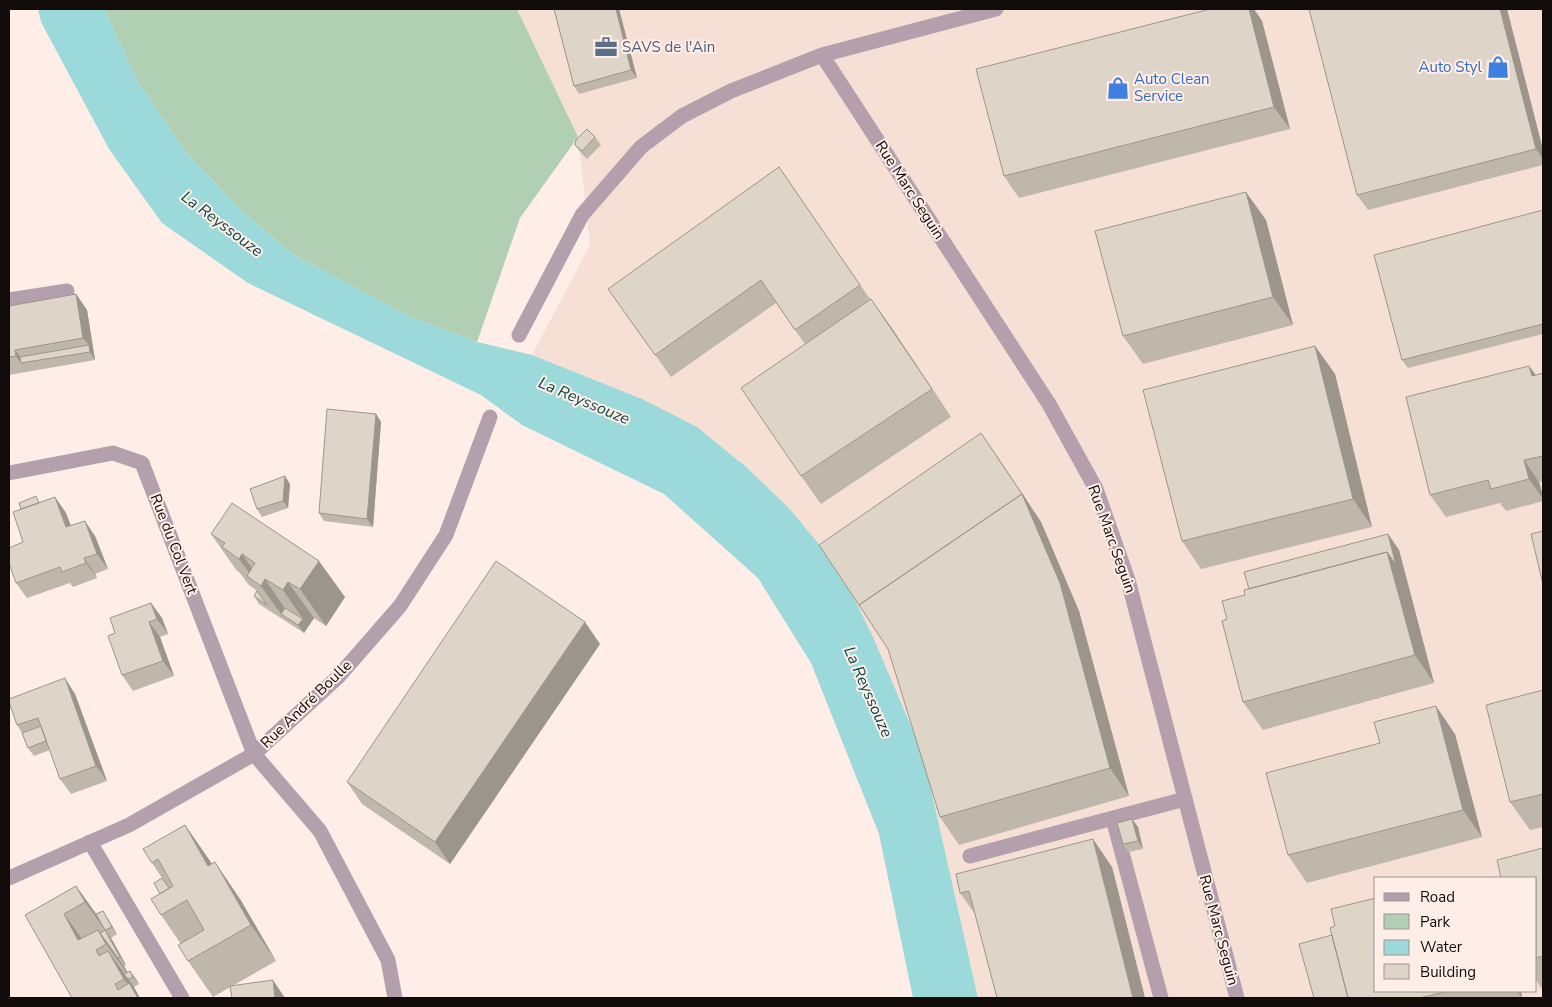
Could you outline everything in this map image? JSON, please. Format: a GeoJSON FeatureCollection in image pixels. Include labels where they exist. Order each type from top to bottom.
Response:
{"type":"FeatureCollection","features":[{"type":"Feature","properties":{"kind":"street"},"geometry":{"type":"LineString","coordinates":[[519,336],[582,216],[641,147],[682,116],[731,91],[822,55],[996,9]]}},
{"type":"Feature","properties":{"kind":"street","name":"Rue Marc Seguin"},"geometry":{"type":"LineString","coordinates":[[822,55],[1050,404],[1096,489],[1128,580],[1237,998]]}},
{"type":"Feature","properties":{"kind":"street"},"geometry":{"type":"LineString","coordinates":[[9,300],[67,291]]}},
{"type":"Feature","properties":{"kind":"street","name":"Rue André Boulle"},"geometry":{"type":"LineString","coordinates":[[9,878],[129,825],[254,754],[338,677],[400,606],[446,535],[490,417]]}},
{"type":"Feature","properties":{"kind":"street","name":"Rue du Col Vert"},"geometry":{"type":"LineString","coordinates":[[9,473],[113,453],[142,463],[254,754],[320,832],[388,960],[395,998]]}},
{"type":"Feature","properties":{"kind":"street"},"geometry":{"type":"LineString","coordinates":[[970,856],[1185,799]]}},
{"type":"Feature","properties":{"kind":"street"},"geometry":{"type":"LineString","coordinates":[[1113,818],[1161,998]]}},
{"type":"Feature","properties":{"kind":"street"},"geometry":{"type":"LineString","coordinates":[[90,842],[182,998]]}},
{"type":"Feature","properties":{"kind":"shaded area"},"geometry":{"type":"Polygon","coordinates":[[[517,9],[1543,9],[1543,998],[978,998],[923,754],[873,637],[849,589],[818,543],[788,507],[745,466],[642,399],[532,355],[590,245],[578,137],[517,9]]]}},
{"type":"Feature","properties":{"kind":"green space"},"geometry":{"type":"Polygon","coordinates":[[[104,9],[517,9],[578,137],[520,218],[477,342],[413,318],[294,255],[245,214],[187,154],[138,82],[104,9]]]}},
{"type":"Feature","properties":{"kind":"water","name":"La Reyssouze"},"geometry":{"type":"Polygon","coordinates":[[[38,9],[104,9],[138,82],[187,154],[245,214],[294,255],[413,318],[477,342],[532,355],[642,399],[697,427],[745,466],[788,507],[818,543],[849,588],[873,637],[923,754],[978,998],[913,998],[879,834],[811,663],[758,578],[664,494],[522,425],[481,395],[248,283],[162,223],[109,149],[41,22],[38,9]]]}},
{"type":"Feature","properties":{"kind":"building"},"geometry":{"type":"Polygon","coordinates":[[[554,9],[616,9],[631,70],[574,86],[554,9]]]}},
{"type":"Feature","properties":{"kind":"building"},"geometry":{"type":"Polygon","coordinates":[[[1210,9],[1249,9],[1274,107],[1004,176],[976,69],[1210,9]]]}},
{"type":"Feature","properties":{"kind":"building"},"geometry":{"type":"Polygon","coordinates":[[[1309,9],[1500,9],[1536,149],[1357,195],[1309,9]]]}},
{"type":"Feature","properties":{"kind":"building"},"geometry":{"type":"Polygon","coordinates":[[[587,129],[595,137],[582,151],[575,145],[576,140],[587,129]]]}},
{"type":"Feature","properties":{"kind":"building"},"geometry":{"type":"Polygon","coordinates":[[[779,167],[860,285],[795,330],[761,280],[655,355],[608,289],[779,167]]]}},
{"type":"Feature","properties":{"kind":"building"},"geometry":{"type":"Polygon","coordinates":[[[1246,192],[1273,297],[1123,336],[1095,231],[1246,192]]]}},
{"type":"Feature","properties":{"kind":"building"},"geometry":{"type":"Polygon","coordinates":[[[1543,210],[1543,324],[1402,360],[1374,255],[1543,210]]]}},
{"type":"Feature","properties":{"kind":"building"},"geometry":{"type":"Polygon","coordinates":[[[76,294],[83,338],[15,350],[16,356],[9,357],[9,306],[76,294]]]}},
{"type":"Feature","properties":{"kind":"building"},"geometry":{"type":"Polygon","coordinates":[[[871,299],[932,389],[801,476],[741,388],[871,299]]]}},
{"type":"Feature","properties":{"kind":"building"},"geometry":{"type":"Polygon","coordinates":[[[89,345],[90,352],[21,363],[20,357],[89,345]]]}},
{"type":"Feature","properties":{"kind":"building"},"geometry":{"type":"Polygon","coordinates":[[[1315,346],[1353,499],[1182,541],[1143,390],[1315,346]]]}},
{"type":"Feature","properties":{"kind":"building"},"geometry":{"type":"Polygon","coordinates":[[[1529,366],[1532,376],[1543,373],[1543,456],[1524,460],[1529,479],[1491,489],[1488,480],[1430,495],[1406,397],[1529,366]]]}},
{"type":"Feature","properties":{"kind":"building"},"geometry":{"type":"Polygon","coordinates":[[[327,409],[376,414],[367,519],[319,513],[327,409]]]}},
{"type":"Feature","properties":{"kind":"building"},"geometry":{"type":"Polygon","coordinates":[[[981,433],[1022,494],[859,605],[819,545],[981,433]]]}},
{"type":"Feature","properties":{"kind":"building"},"geometry":{"type":"Polygon","coordinates":[[[285,476],[283,501],[257,509],[250,489],[285,476]]]}},
{"type":"Feature","properties":{"kind":"building"},"geometry":{"type":"Polygon","coordinates":[[[1022,494],[1060,583],[1110,768],[940,817],[888,649],[859,605],[1022,494]]]}},
{"type":"Feature","properties":{"kind":"building"},"geometry":{"type":"Polygon","coordinates":[[[36,496],[39,503],[21,509],[19,503],[36,496]]]}},
{"type":"Feature","properties":{"kind":"building"},"geometry":{"type":"Polygon","coordinates":[[[55,497],[66,527],[85,521],[97,554],[84,558],[86,563],[62,572],[60,567],[16,583],[9,563],[9,548],[23,542],[13,512],[55,497]]]}},
{"type":"Feature","properties":{"kind":"building"},"geometry":{"type":"Polygon","coordinates":[[[232,503],[319,561],[300,589],[288,582],[283,590],[265,579],[261,586],[247,576],[255,563],[242,554],[239,559],[222,547],[225,543],[211,534],[232,503]]]}},
{"type":"Feature","properties":{"kind":"building"},"geometry":{"type":"Polygon","coordinates":[[[1543,531],[1543,584],[1531,534],[1543,531]]]}},
{"type":"Feature","properties":{"kind":"building"},"geometry":{"type":"Polygon","coordinates":[[[1388,534],[1396,565],[1387,552],[1249,589],[1244,572],[1388,534]]]}},
{"type":"Feature","properties":{"kind":"building"},"geometry":{"type":"Polygon","coordinates":[[[1387,552],[1415,655],[1243,702],[1222,621],[1227,619],[1222,601],[1245,595],[1244,590],[1387,552]]]}},
{"type":"Feature","properties":{"kind":"building"},"geometry":{"type":"Polygon","coordinates":[[[496,561],[585,622],[435,842],[347,782],[496,561]]]}},
{"type":"Feature","properties":{"kind":"building"},"geometry":{"type":"Polygon","coordinates":[[[257,591],[267,605],[254,596],[257,591]]]}},
{"type":"Feature","properties":{"kind":"building"},"geometry":{"type":"Polygon","coordinates":[[[151,603],[157,619],[149,622],[163,661],[122,675],[108,636],[115,633],[110,618],[151,603]]]}},
{"type":"Feature","properties":{"kind":"building"},"geometry":{"type":"Polygon","coordinates":[[[285,608],[303,619],[298,625],[281,614],[285,608]]]}},
{"type":"Feature","properties":{"kind":"building"},"geometry":{"type":"Polygon","coordinates":[[[65,678],[96,766],[60,779],[38,718],[17,725],[9,699],[65,678]]]}},
{"type":"Feature","properties":{"kind":"building"},"geometry":{"type":"Polygon","coordinates":[[[1543,690],[1543,794],[1510,802],[1486,705],[1543,690]]]}},
{"type":"Feature","properties":{"kind":"building"},"geometry":{"type":"Polygon","coordinates":[[[1436,706],[1463,810],[1288,855],[1266,773],[1380,743],[1374,722],[1436,706]]]}},
{"type":"Feature","properties":{"kind":"building"},"geometry":{"type":"Polygon","coordinates":[[[41,726],[46,741],[28,748],[22,733],[41,726]]]}},
{"type":"Feature","properties":{"kind":"building"},"geometry":{"type":"Polygon","coordinates":[[[1132,819],[1138,841],[1123,844],[1117,823],[1132,819]]]}},
{"type":"Feature","properties":{"kind":"building"},"geometry":{"type":"Polygon","coordinates":[[[185,825],[208,866],[215,862],[251,925],[188,961],[178,945],[204,930],[187,900],[161,915],[151,899],[173,886],[158,859],[152,863],[143,849],[185,825]]]}},
{"type":"Feature","properties":{"kind":"building"},"geometry":{"type":"Polygon","coordinates":[[[1093,839],[1133,998],[997,998],[969,891],[960,893],[956,874],[1093,839]]]}},
{"type":"Feature","properties":{"kind":"building"},"geometry":{"type":"Polygon","coordinates":[[[1543,848],[1543,956],[1537,958],[1537,877],[1501,877],[1497,860],[1543,848]]]}},
{"type":"Feature","properties":{"kind":"building"},"geometry":{"type":"Polygon","coordinates":[[[162,878],[169,888],[160,894],[154,883],[162,878]]]}},
{"type":"Feature","properties":{"kind":"building"},"geometry":{"type":"Polygon","coordinates":[[[76,886],[85,902],[64,914],[78,940],[98,930],[106,944],[96,950],[99,956],[108,951],[124,979],[115,984],[118,990],[129,983],[138,998],[72,998],[25,915],[76,886]]]}},
{"type":"Feature","properties":{"kind":"building"},"geometry":{"type":"Polygon","coordinates":[[[1374,898],[1374,992],[1445,992],[1419,998],[1348,998],[1330,928],[1335,926],[1331,909],[1374,898]]]}},
{"type":"Feature","properties":{"kind":"building"},"geometry":{"type":"Polygon","coordinates":[[[103,911],[112,927],[105,930],[96,914],[103,911]]]}},
{"type":"Feature","properties":{"kind":"building"},"geometry":{"type":"Polygon","coordinates":[[[105,930],[120,957],[118,958],[100,933],[105,930]]]}},
{"type":"Feature","properties":{"kind":"building"},"geometry":{"type":"Polygon","coordinates":[[[1332,935],[1348,998],[1314,998],[1299,944],[1332,935]]]}},
{"type":"Feature","properties":{"kind":"building"},"geometry":{"type":"Polygon","coordinates":[[[130,971],[133,977],[128,979],[124,974],[130,971]]]}},
{"type":"Feature","properties":{"kind":"building"},"geometry":{"type":"Polygon","coordinates":[[[273,980],[275,998],[232,998],[230,986],[273,980]]]}},
{"type":"Feature","properties":{"kind":"place","name":"SAVS de l'Ain"},"geometry":{"type":"Point","coordinates":[606,47]}},
{"type":"Feature","properties":{"kind":"place","name":"Auto Styl"},"geometry":{"type":"Point","coordinates":[1498,67]}},
{"type":"Feature","properties":{"kind":"place","name":"Auto Clean Service"},"geometry":{"type":"Point","coordinates":[1118,88]}}]}
